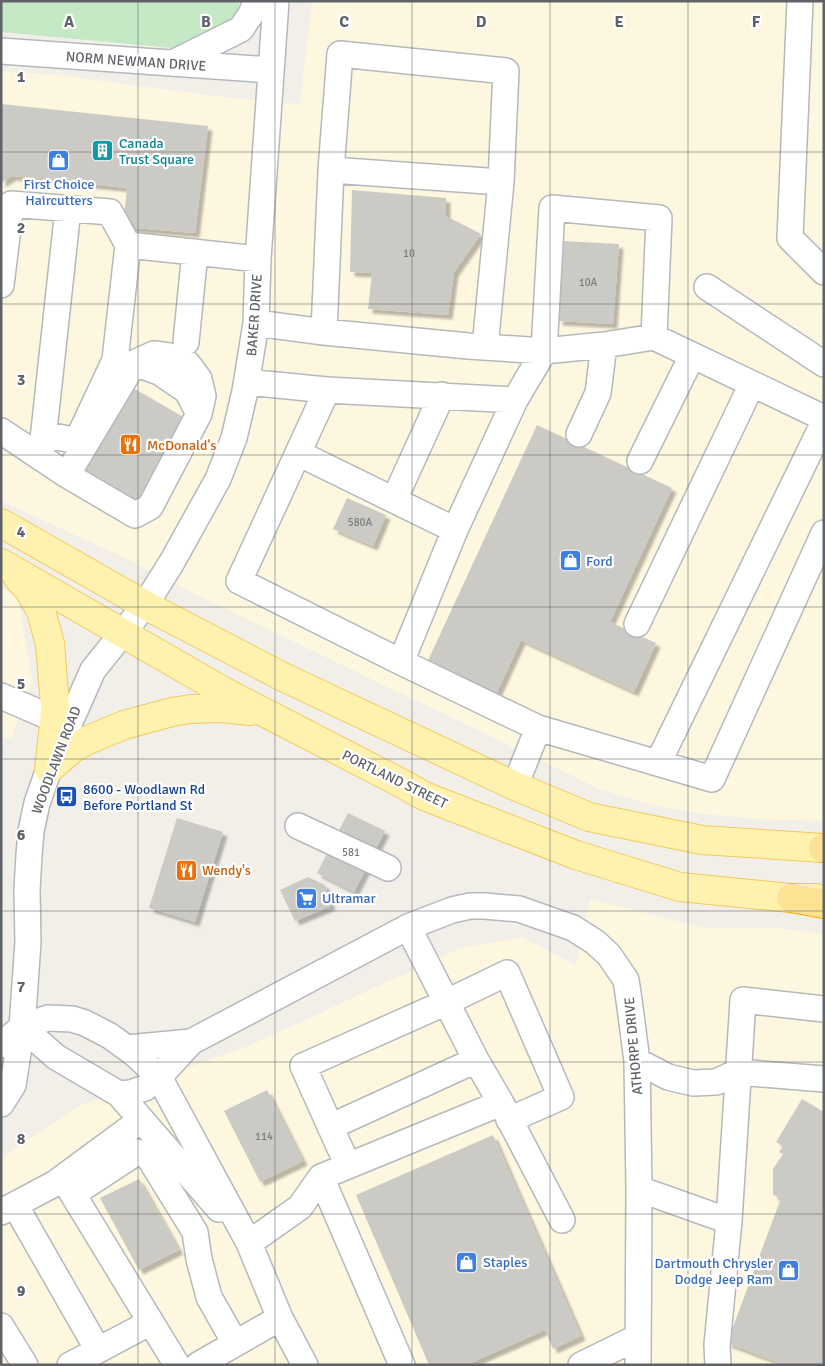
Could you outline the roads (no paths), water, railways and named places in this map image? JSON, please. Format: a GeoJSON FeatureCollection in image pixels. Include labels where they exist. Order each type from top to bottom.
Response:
{"type":"FeatureCollection","features":[{"type":"Feature","properties":{"kind":"highway"},"geometry":{"type":"LineString","coordinates":[[791,898],[824,904]]}},
{"type":"Feature","properties":{"kind":"main road"},"geometry":{"type":"LineString","coordinates":[[1,523],[145,605],[283,677],[514,786],[589,817],[702,840],[823,848]]}},
{"type":"Feature","properties":{"kind":"main road"},"geometry":{"type":"LineString","coordinates":[[5,565],[29,590],[41,610],[50,644],[55,706],[50,769]]}},
{"type":"Feature","properties":{"kind":"main road","name":"PORTLAND STREET"},"geometry":{"type":"LineString","coordinates":[[5,565],[222,692],[424,796],[576,855],[680,887],[791,898],[824,898]]}},
{"type":"Feature","properties":{"kind":"main road"},"geometry":{"type":"LineString","coordinates":[[50,769],[72,749],[88,740],[124,725],[172,712],[221,708],[262,712]]}},
{"type":"Feature","properties":{"kind":"street"},"geometry":{"type":"LineString","coordinates":[[170,64],[241,29],[251,14],[256,1]]}},
{"type":"Feature","properties":{"kind":"street","name":"BAKER DRIVE"},"geometry":{"type":"LineString","coordinates":[[145,605],[172,562],[218,479],[234,438],[247,382],[256,323],[258,259],[276,1]]}},
{"type":"Feature","properties":{"kind":"street"},"geometry":{"type":"LineString","coordinates":[[800,1],[790,238],[824,272]]}},
{"type":"Feature","properties":{"kind":"street","name":"NORM NEWMAN DRIVE"},"geometry":{"type":"LineString","coordinates":[[1,51],[270,70]]}},
{"type":"Feature","properties":{"kind":"street"},"geometry":{"type":"LineString","coordinates":[[324,332],[331,170],[340,54],[506,71],[501,182],[485,347]]}},
{"type":"Feature","properties":{"kind":"street"},"geometry":{"type":"LineString","coordinates":[[331,170],[501,182]]}},
{"type":"Feature","properties":{"kind":"street"},"geometry":{"type":"LineString","coordinates":[[1,285],[11,204],[110,212],[128,245],[115,360],[77,441],[42,446],[1,431]]}},
{"type":"Feature","properties":{"kind":"street"},"geometry":{"type":"LineString","coordinates":[[401,662],[454,530],[515,400],[544,350],[552,208],[659,218],[654,337]]}},
{"type":"Feature","properties":{"kind":"street"},"geometry":{"type":"LineString","coordinates":[[67,475],[134,363],[154,354],[169,356],[187,363],[199,378],[203,396],[199,414],[150,507],[136,515],[67,475],[42,446],[68,209]]}},
{"type":"Feature","properties":{"kind":"street"},"geometry":{"type":"LineString","coordinates":[[128,245],[258,259]]}},
{"type":"Feature","properties":{"kind":"street"},"geometry":{"type":"LineString","coordinates":[[186,342],[195,252]]}},
{"type":"Feature","properties":{"kind":"street"},"geometry":{"type":"LineString","coordinates":[[707,287],[824,364]]}},
{"type":"Feature","properties":{"kind":"street"},"geometry":{"type":"LineString","coordinates":[[256,323],[324,332],[485,347],[544,350],[604,346],[654,337],[824,418]]}},
{"type":"Feature","properties":{"kind":"street"},"geometry":{"type":"LineString","coordinates":[[580,434],[598,393],[604,346]]}},
{"type":"Feature","properties":{"kind":"street"},"geometry":{"type":"LineString","coordinates":[[640,461],[692,356]]}},
{"type":"Feature","properties":{"kind":"street"},"geometry":{"type":"LineString","coordinates":[[247,382],[327,390],[515,400]]}},
{"type":"Feature","properties":{"kind":"street"},"geometry":{"type":"LineString","coordinates":[[637,624],[752,384]]}},
{"type":"Feature","properties":{"kind":"street"},"geometry":{"type":"LineString","coordinates":[[327,390],[239,581],[538,728],[658,764],[712,779],[824,533]]}},
{"type":"Feature","properties":{"kind":"street"},"geometry":{"type":"LineString","coordinates":[[394,500],[442,395]]}},
{"type":"Feature","properties":{"kind":"street"},"geometry":{"type":"LineString","coordinates":[[658,764],[824,422]]}},
{"type":"Feature","properties":{"kind":"street"},"geometry":{"type":"LineString","coordinates":[[298,453],[454,530]]}},
{"type":"Feature","properties":{"kind":"street","name":"WOODLAWN ROAD"},"geometry":{"type":"LineString","coordinates":[[1,1104],[12,1085],[22,1027],[28,942],[27,890],[31,831],[37,803],[91,675],[145,605]]}},
{"type":"Feature","properties":{"kind":"street"},"geometry":{"type":"LineString","coordinates":[[1,696],[54,719]]}},
{"type":"Feature","properties":{"kind":"street"},"geometry":{"type":"LineString","coordinates":[[514,786],[538,728]]}},
{"type":"Feature","properties":{"kind":"street"},"geometry":{"type":"LineString","coordinates":[[298,826],[388,868]]}},
{"type":"Feature","properties":{"kind":"street","name":"ATHORPE DRIVE"},"geometry":{"type":"LineString","coordinates":[[119,1094],[145,1088],[159,1077],[191,1042],[408,927],[452,910],[470,906],[519,909],[573,928],[595,942],[609,955],[626,980],[637,1061],[639,1189],[638,1365]]}},
{"type":"Feature","properties":{"kind":"street"},"geometry":{"type":"LineString","coordinates":[[408,927],[476,1060],[562,1220]]}},
{"type":"Feature","properties":{"kind":"street"},"geometry":{"type":"LineString","coordinates":[[249,1243],[300,1207],[321,1177],[505,1111],[561,1097],[507,974],[303,1066],[348,1166]]}},
{"type":"Feature","properties":{"kind":"street"},"geometry":{"type":"LineString","coordinates":[[718,1365],[717,1345],[729,1221],[743,1000],[824,1009]]}},
{"type":"Feature","properties":{"kind":"street"},"geometry":{"type":"LineString","coordinates":[[1,1046],[22,1027],[48,1018],[72,1019],[101,1031],[127,1048],[159,1077],[249,1243],[280,1318],[305,1365]]}},
{"type":"Feature","properties":{"kind":"street"},"geometry":{"type":"LineString","coordinates":[[22,1027],[56,1057],[119,1094],[249,1243]]}},
{"type":"Feature","properties":{"kind":"street","name":"ATHORPE DRIVE"},"geometry":{"type":"LineString","coordinates":[[127,1048],[191,1042]]}},
{"type":"Feature","properties":{"kind":"street"},"geometry":{"type":"LineString","coordinates":[[330,1127],[476,1060]]}},
{"type":"Feature","properties":{"kind":"street"},"geometry":{"type":"LineString","coordinates":[[637,1061],[668,1076],[693,1083],[716,1082],[738,1072],[824,1079]]}},
{"type":"Feature","properties":{"kind":"street"},"geometry":{"type":"LineString","coordinates":[[68,1186],[142,1120]]}},
{"type":"Feature","properties":{"kind":"street"},"geometry":{"type":"LineString","coordinates":[[98,1350],[8,1208],[54,1184],[68,1186],[137,1152],[148,1156],[195,1232],[198,1259],[209,1297],[235,1343]]}},
{"type":"Feature","properties":{"kind":"street"},"geometry":{"type":"LineString","coordinates":[[321,1177],[402,1365]]}},
{"type":"Feature","properties":{"kind":"street"},"geometry":{"type":"LineString","coordinates":[[68,1186],[177,1365]]}},
{"type":"Feature","properties":{"kind":"street"},"geometry":{"type":"LineString","coordinates":[[639,1189],[729,1221]]}},
{"type":"Feature","properties":{"kind":"street"},"geometry":{"type":"LineString","coordinates":[[198,1365],[280,1318]]}},
{"type":"Feature","properties":{"kind":"street"},"geometry":{"type":"LineString","coordinates":[[70,1365],[151,1322]]}},
{"type":"Feature","properties":{"kind":"street"},"geometry":{"type":"LineString","coordinates":[[1,1326],[25,1365]]}},
{"type":"Feature","properties":{"kind":"street"},"geometry":{"type":"LineString","coordinates":[[581,1365],[638,1337]]}},
{"type":"Feature","properties":{"kind":"place","name":"Canada Trust Square"},"geometry":{"type":"Point","coordinates":[103,151]}},
{"type":"Feature","properties":{"kind":"place","name":"First Choice Haircutters"},"geometry":{"type":"Point","coordinates":[59,161]}},
{"type":"Feature","properties":{"kind":"place","name":"McDonald's"},"geometry":{"type":"Point","coordinates":[131,445]}},
{"type":"Feature","properties":{"kind":"place","name":"Ford"},"geometry":{"type":"Point","coordinates":[570,561]}},
{"type":"Feature","properties":{"kind":"place","name":"8600 - Woodlawn Rd Before Portland St"},"geometry":{"type":"Point","coordinates":[67,797]}},
{"type":"Feature","properties":{"kind":"place","name":"Wendy's"},"geometry":{"type":"Point","coordinates":[186,870]}},
{"type":"Feature","properties":{"kind":"place","name":"Ultramar"},"geometry":{"type":"Point","coordinates":[306,898]}},
{"type":"Feature","properties":{"kind":"place","name":"Staples"},"geometry":{"type":"Point","coordinates":[467,1262]}},
{"type":"Feature","properties":{"kind":"place","name":"Dartmouth Chrysler Dodge Jeep Ram"},"geometry":{"type":"Point","coordinates":[789,1271]}}]}
